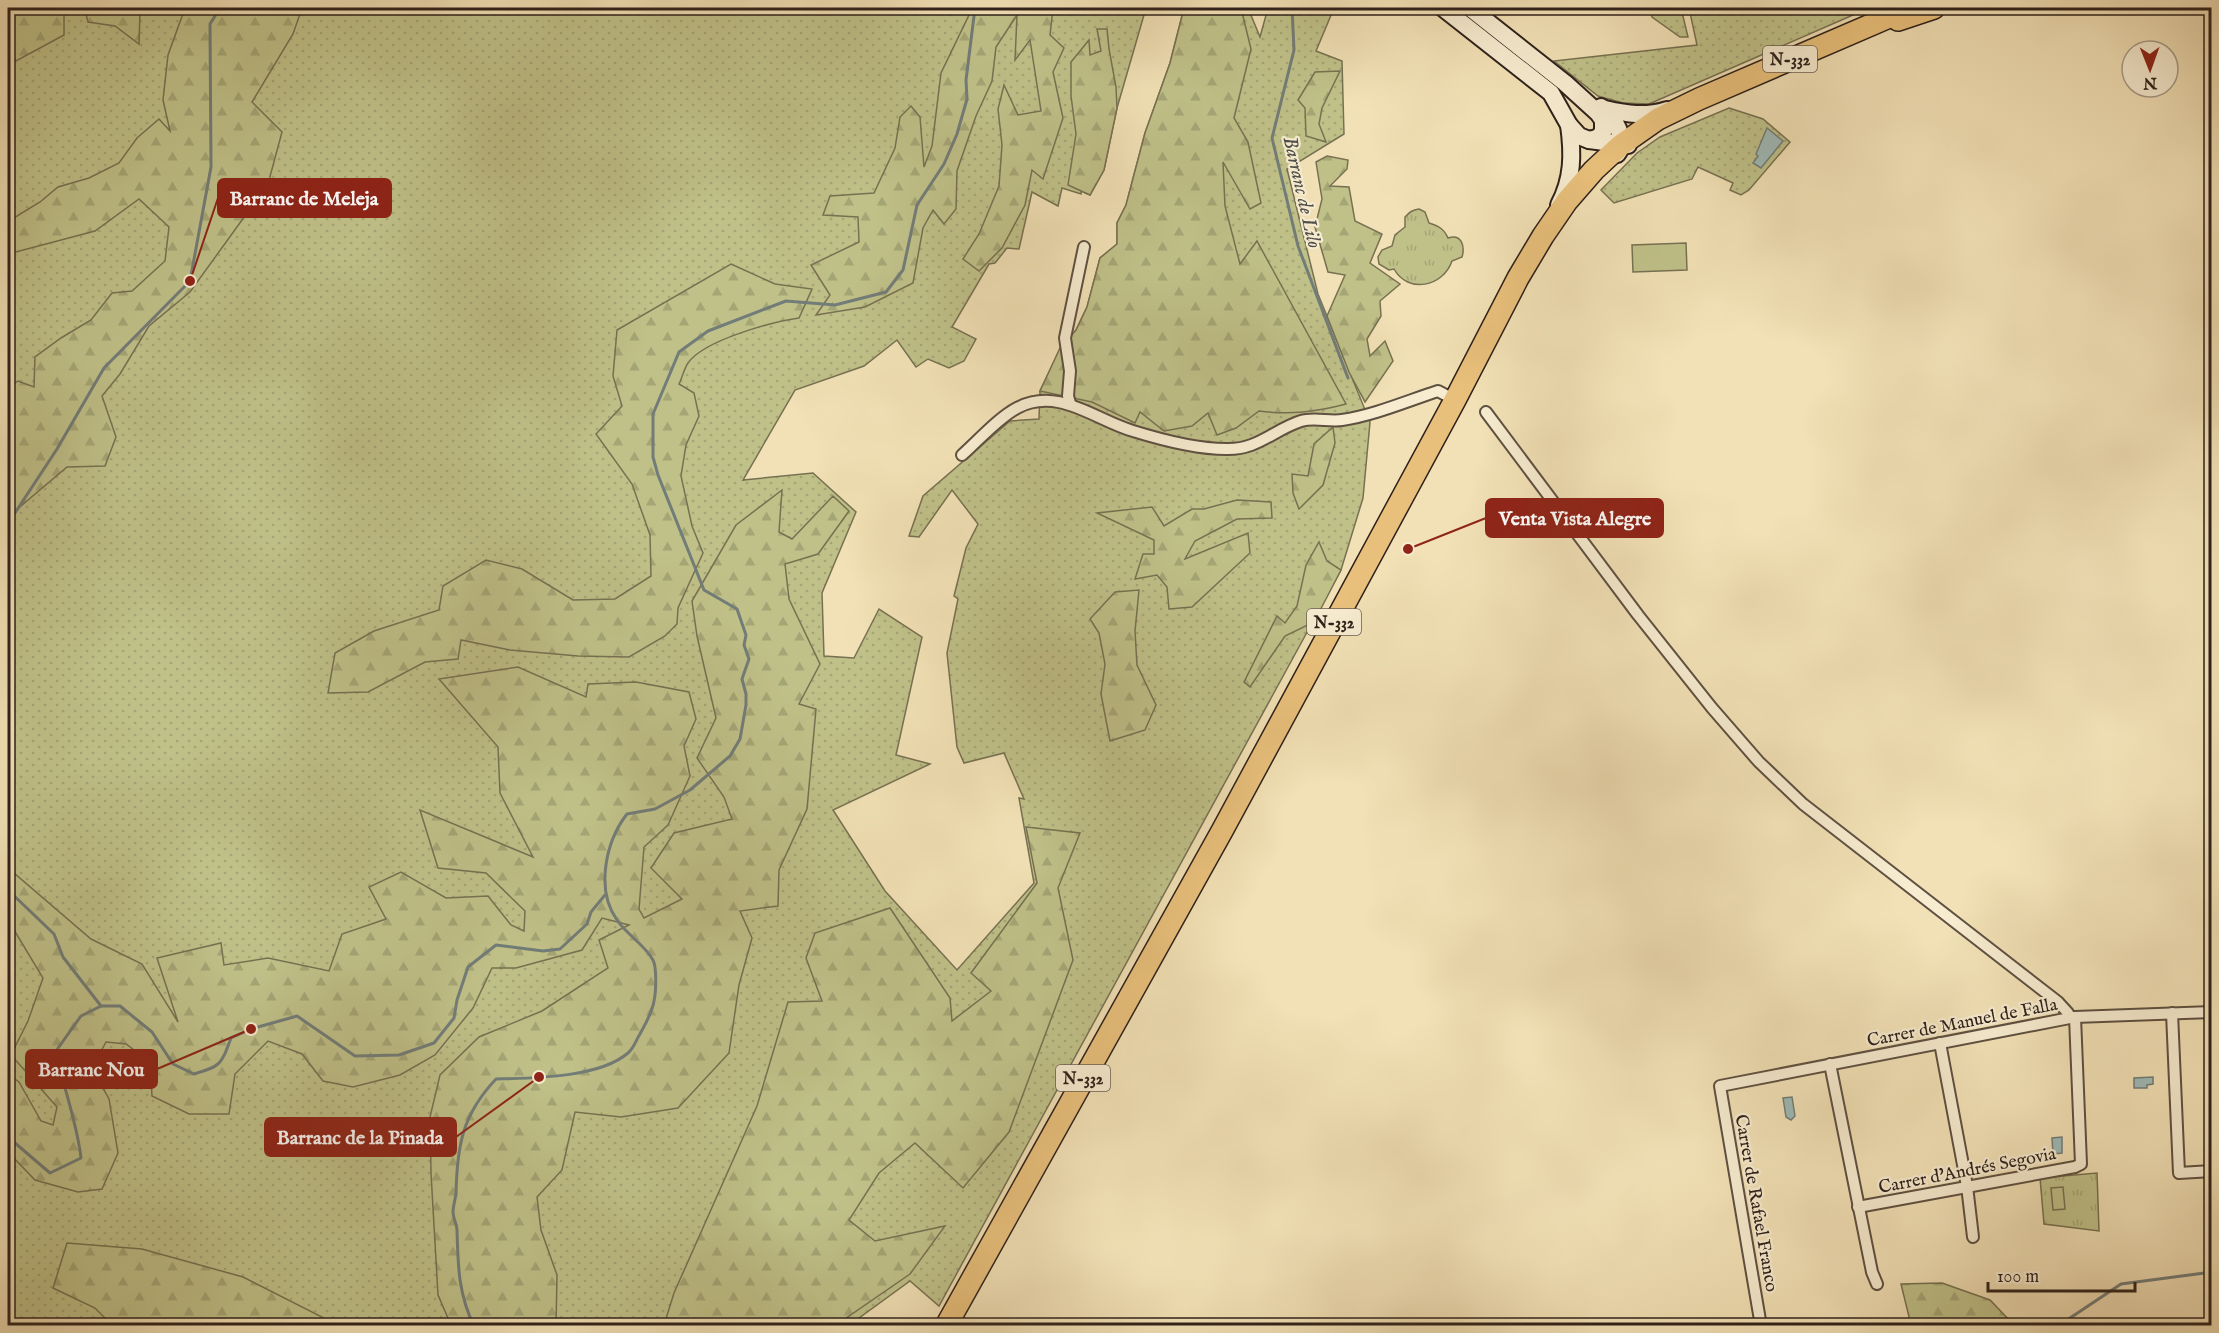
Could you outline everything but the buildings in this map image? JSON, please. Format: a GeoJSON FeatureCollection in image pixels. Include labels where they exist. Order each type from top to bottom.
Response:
{"type":"FeatureCollection","features":[{"type":"Feature","properties":{"kind":"highway","name":"N-332"},"geometry":{"type":"LineString","coordinates":[[946,1326],[1222,831],[1542,236],[1567,201],[1593,170],[1621,145],[1658,119],[1699,99],[1898,14],[1924,8]]}},
{"type":"Feature","properties":{"kind":"highway"},"geometry":{"type":"LineString","coordinates":[[1898,14],[1934,8]]}},
{"type":"Feature","properties":{"kind":"highway","name":"N-332"},"geometry":{"type":"LineString","coordinates":[[1459,392],[1556,231],[1604,172],[1663,128],[1898,14]]}},
{"type":"Feature","properties":{"kind":"main road"},"geometry":{"type":"LineString","coordinates":[[1443,8],[1551,93],[1569,125],[1579,136],[1589,140],[1621,145],[1643,141]]}},
{"type":"Feature","properties":{"kind":"main road"},"geometry":{"type":"LineString","coordinates":[[1470,8],[1565,82],[1603,120],[1603,133],[1589,140]]}},
{"type":"Feature","properties":{"kind":"main road"},"geometry":{"type":"LineString","coordinates":[[1582,99],[1594,102],[1605,110],[1615,122],[1620,134],[1621,149],[1604,172]]}},
{"type":"Feature","properties":{"kind":"main road"},"geometry":{"type":"LineString","coordinates":[[1605,110],[1638,115],[1654,114],[1699,99]]}},
{"type":"Feature","properties":{"kind":"main road"},"geometry":{"type":"LineString","coordinates":[[1542,236],[1563,198],[1570,177],[1572,152],[1569,125]]}},
{"type":"Feature","properties":{"kind":"street"},"geometry":{"type":"LineString","coordinates":[[1070,403],[1068,396],[1070,371],[1065,338],[1084,247]]}},
{"type":"Feature","properties":{"kind":"street"},"geometry":{"type":"LineString","coordinates":[[962,455],[1017,408],[1037,401],[1070,403],[1133,432],[1201,447],[1242,449],[1258,444],[1283,428],[1304,420],[1341,420],[1378,411],[1438,391],[1459,392]]}},
{"type":"Feature","properties":{"kind":"street"},"geometry":{"type":"LineString","coordinates":[[1486,412],[1638,615],[1712,708],[1759,762],[1803,804],[2058,1002],[2072,1017]]}},
{"type":"Feature","properties":{"kind":"street","name":"Carrer de Manuel de Falla"},"geometry":{"type":"LineString","coordinates":[[1720,1086],[2072,1017],[2211,1012]]}},
{"type":"Feature","properties":{"kind":"street"},"geometry":{"type":"LineString","coordinates":[[2172,1013],[2179,1173],[2211,1171]]}},
{"type":"Feature","properties":{"kind":"street","name":"Carrer d'Andrés Segovia"},"geometry":{"type":"LineString","coordinates":[[1858,1207],[2075,1167],[2081,1164],[2072,1017]]}},
{"type":"Feature","properties":{"kind":"street"},"geometry":{"type":"LineString","coordinates":[[1940,1043],[1973,1237]]}},
{"type":"Feature","properties":{"kind":"street"},"geometry":{"type":"LineString","coordinates":[[1830,1064],[1858,1207],[1876,1284]]}},
{"type":"Feature","properties":{"kind":"street","name":"Carrer de Rafael Franco"},"geometry":{"type":"LineString","coordinates":[[1720,1086],[1761,1326]]}},
{"type":"Feature","properties":{"kind":"green space"},"geometry":{"type":"Polygon","coordinates":[[[8,8],[1102,8],[1109,10],[1146,8],[1117,108],[1104,170],[1090,195],[1062,188],[1058,206],[1032,192],[1019,249],[1007,248],[995,263],[989,264],[952,327],[976,339],[964,361],[949,368],[928,359],[916,367],[897,340],[864,366],[795,390],[743,480],[813,473],[856,512],[822,593],[824,656],[854,658],[879,609],[922,637],[896,755],[930,764],[833,810],[885,891],[957,970],[1034,883],[1019,798],[1024,799],[1004,753],[964,763],[957,747],[947,653],[958,599],[954,596],[966,548],[978,524],[952,490],[919,537],[909,536],[923,496],[1010,421],[1039,419],[1040,391],[1060,350],[1076,330],[1087,307],[1100,258],[1117,244],[1117,223],[1126,205],[1145,133],[1170,63],[1184,8],[1248,8],[1260,37],[1268,8],[1334,8],[1316,51],[1342,61],[1344,134],[1287,169],[1318,294],[1370,422],[1363,498],[1341,570],[939,1306],[910,1281],[848,1326],[8,1325],[8,8]]]}},
{"type":"Feature","properties":{"kind":"green space"},"geometry":{"type":"Polygon","coordinates":[[[8,8],[159,8],[140,11],[139,44],[115,26],[88,22],[85,10],[64,13],[64,35],[16,61],[8,47],[8,8]]]}},
{"type":"Feature","properties":{"kind":"green space"},"geometry":{"type":"Polygon","coordinates":[[[185,8],[302,8],[293,34],[252,102],[282,132],[268,184],[190,292],[149,326],[120,374],[102,396],[116,437],[105,466],[67,467],[8,517],[8,388],[18,381],[34,387],[35,357],[91,320],[112,293],[132,291],[165,261],[169,227],[139,199],[95,231],[12,253],[8,252],[8,217],[14,218],[40,202],[58,187],[89,178],[119,163],[137,138],[159,119],[170,131],[163,100],[168,55],[185,8]]]}},
{"type":"Feature","properties":{"kind":"green space"},"geometry":{"type":"Polygon","coordinates":[[[956,8],[1053,8],[1050,35],[1064,48],[1053,72],[1063,118],[1043,179],[1032,170],[1025,205],[1002,248],[979,271],[963,259],[979,234],[999,186],[1002,145],[998,109],[1004,85],[1018,115],[1041,111],[1030,40],[1015,60],[1017,15],[996,47],[992,81],[976,116],[957,171],[956,209],[944,224],[933,210],[923,228],[913,283],[865,307],[816,315],[830,295],[811,265],[859,242],[858,217],[823,215],[830,196],[874,193],[895,148],[900,117],[911,106],[920,117],[924,167],[932,146],[941,73],[969,15],[956,8]]]}},
{"type":"Feature","properties":{"kind":"green space"},"geometry":{"type":"Polygon","coordinates":[[[1184,8],[1241,8],[1251,49],[1234,118],[1248,142],[1261,203],[1250,209],[1223,162],[1225,206],[1240,264],[1257,241],[1346,404],[1303,412],[1259,411],[1236,428],[1217,435],[1208,413],[1192,426],[1164,431],[1140,412],[1135,423],[1092,402],[1040,391],[1060,348],[1076,330],[1087,307],[1100,258],[1117,244],[1117,223],[1126,205],[1145,133],[1170,63],[1184,8]]]}},
{"type":"Feature","properties":{"kind":"green space"},"geometry":{"type":"Polygon","coordinates":[[[1650,8],[1681,8],[1688,37],[1680,37],[1652,17],[1650,8]]]}},
{"type":"Feature","properties":{"kind":"green space"},"geometry":{"type":"Polygon","coordinates":[[[1689,8],[1869,8],[1649,104],[1623,103],[1598,96],[1554,61],[1697,45],[1689,8]]]}},
{"type":"Feature","properties":{"kind":"green space"},"geometry":{"type":"Polygon","coordinates":[[[1097,29],[1107,29],[1117,108],[1104,170],[1090,195],[1068,185],[1076,134],[1071,96],[1071,62],[1089,40],[1090,55],[1101,51],[1097,29]]]}},
{"type":"Feature","properties":{"kind":"green space"},"geometry":{"type":"Polygon","coordinates":[[[1340,71],[1322,108],[1319,124],[1326,142],[1306,136],[1305,108],[1298,100],[1315,72],[1340,71]]]}},
{"type":"Feature","properties":{"kind":"green space"},"geometry":{"type":"Polygon","coordinates":[[[1729,108],[1763,119],[1790,142],[1749,190],[1741,195],[1730,190],[1733,183],[1698,167],[1692,179],[1614,203],[1601,190],[1637,153],[1660,137],[1729,108]]]}},
{"type":"Feature","properties":{"kind":"green space"},"geometry":{"type":"Polygon","coordinates":[[[1327,156],[1348,160],[1347,169],[1330,186],[1349,187],[1355,221],[1382,234],[1370,263],[1400,284],[1380,301],[1381,316],[1367,339],[1370,356],[1385,341],[1393,361],[1365,402],[1349,372],[1327,316],[1345,275],[1328,272],[1315,227],[1322,199],[1316,162],[1327,156]]]}},
{"type":"Feature","properties":{"kind":"green space"},"geometry":{"type":"Polygon","coordinates":[[[1419,209],[1425,212],[1429,223],[1441,228],[1448,238],[1457,237],[1463,249],[1462,257],[1452,261],[1441,277],[1425,284],[1408,282],[1394,269],[1389,270],[1379,264],[1378,257],[1382,250],[1392,246],[1395,235],[1405,227],[1405,217],[1419,209]]]}},
{"type":"Feature","properties":{"kind":"green space"},"geometry":{"type":"Polygon","coordinates":[[[1686,243],[1687,270],[1633,272],[1632,245],[1686,243]]]}},
{"type":"Feature","properties":{"kind":"green space"},"geometry":{"type":"Polygon","coordinates":[[[731,264],[775,284],[812,289],[799,318],[773,323],[723,340],[696,355],[684,371],[679,384],[694,393],[699,416],[686,445],[681,476],[692,526],[703,553],[678,608],[677,624],[665,636],[629,657],[578,656],[510,650],[461,640],[458,659],[425,662],[368,692],[328,693],[335,653],[374,631],[439,610],[443,586],[486,560],[522,569],[573,600],[615,599],[651,576],[650,535],[632,484],[596,434],[622,406],[613,376],[617,330],[731,264]]]}},
{"type":"Feature","properties":{"kind":"green space"},"geometry":{"type":"Polygon","coordinates":[[[1333,427],[1335,443],[1323,485],[1299,509],[1293,493],[1292,474],[1308,476],[1314,444],[1333,427]]]}},
{"type":"Feature","properties":{"kind":"green space"},"geometry":{"type":"Polygon","coordinates":[[[782,490],[779,532],[792,539],[833,496],[849,511],[818,554],[785,564],[789,599],[820,664],[799,704],[816,709],[807,809],[779,870],[778,906],[740,911],[752,938],[739,985],[729,1053],[678,1108],[621,1117],[575,1112],[562,1170],[537,1197],[541,1230],[557,1275],[556,1325],[451,1325],[438,1295],[430,1117],[440,1075],[479,1037],[542,1011],[608,968],[599,940],[629,925],[602,918],[582,950],[516,968],[492,968],[473,1008],[435,1055],[400,1075],[353,1087],[323,1081],[302,1054],[268,1041],[235,1074],[229,1114],[189,1114],[152,1096],[150,1062],[126,1044],[106,1042],[92,1068],[109,1099],[118,1153],[102,1189],[78,1192],[35,1180],[8,1152],[8,1074],[19,1082],[41,1121],[53,1125],[57,1107],[11,1055],[28,1021],[43,978],[8,920],[8,868],[91,939],[142,964],[178,1022],[157,958],[221,943],[224,965],[268,958],[329,971],[342,934],[386,919],[369,887],[401,872],[446,898],[488,896],[511,925],[524,931],[525,911],[486,873],[438,868],[420,810],[533,857],[500,793],[498,747],[439,679],[518,667],[586,697],[588,684],[636,682],[689,692],[696,719],[684,746],[690,776],[668,825],[644,847],[639,909],[644,918],[682,899],[651,868],[674,833],[732,819],[724,797],[697,758],[716,718],[697,636],[692,601],[736,525],[782,490]]]}},
{"type":"Feature","properties":{"kind":"green space"},"geometry":{"type":"Polygon","coordinates":[[[1237,500],[1271,502],[1272,518],[1237,519],[1195,541],[1185,559],[1248,533],[1250,553],[1192,607],[1169,609],[1167,587],[1157,575],[1135,579],[1143,554],[1154,554],[1154,540],[1097,513],[1152,507],[1164,526],[1192,509],[1204,509],[1237,500]]]}},
{"type":"Feature","properties":{"kind":"green space"},"geometry":{"type":"Polygon","coordinates":[[[1319,542],[1327,561],[1341,570],[1314,622],[1285,636],[1250,687],[1244,682],[1277,616],[1285,623],[1297,606],[1306,565],[1319,542]]]}},
{"type":"Feature","properties":{"kind":"green space"},"geometry":{"type":"Polygon","coordinates":[[[1139,590],[1135,631],[1137,665],[1156,705],[1145,730],[1110,741],[1101,694],[1105,664],[1099,633],[1090,619],[1115,592],[1139,590]]]}},
{"type":"Feature","properties":{"kind":"green space"},"geometry":{"type":"Polygon","coordinates":[[[1026,827],[1080,833],[1058,888],[1073,960],[1009,1132],[963,1188],[915,1143],[879,1173],[849,1220],[875,1241],[945,1226],[910,1274],[836,1325],[664,1325],[674,1293],[757,1106],[788,1002],[822,1001],[806,958],[815,933],[890,908],[950,998],[952,1021],[991,991],[971,973],[1037,883],[1026,827]]]}},
{"type":"Feature","properties":{"kind":"green space"},"geometry":{"type":"Polygon","coordinates":[[[2097,1173],[2099,1231],[2044,1224],[2040,1178],[2097,1173]]]}},
{"type":"Feature","properties":{"kind":"green space"},"geometry":{"type":"Polygon","coordinates":[[[2063,1187],[2065,1209],[2053,1210],[2051,1188],[2063,1187]]]}},
{"type":"Feature","properties":{"kind":"green space"},"geometry":{"type":"Polygon","coordinates":[[[67,1243],[142,1249],[243,1277],[324,1318],[331,1325],[112,1325],[95,1308],[53,1288],[67,1243]]]}},
{"type":"Feature","properties":{"kind":"green space"},"geometry":{"type":"Polygon","coordinates":[[[1942,1283],[1990,1300],[2014,1325],[1911,1325],[1901,1284],[1942,1283]]]}},
{"type":"Feature","properties":{"kind":"water"},"geometry":{"type":"Polygon","coordinates":[[[1767,128],[1783,141],[1761,168],[1753,163],[1758,156],[1756,154],[1767,128]]]}},
{"type":"Feature","properties":{"kind":"water"},"geometry":{"type":"Polygon","coordinates":[[[2153,1077],[2153,1084],[2147,1085],[2147,1088],[2134,1088],[2134,1078],[2153,1077]]]}},
{"type":"Feature","properties":{"kind":"water"},"geometry":{"type":"Polygon","coordinates":[[[1792,1097],[1795,1116],[1791,1120],[1786,1117],[1783,1098],[1792,1097]]]}},
{"type":"Feature","properties":{"kind":"water"},"geometry":{"type":"Polygon","coordinates":[[[2062,1137],[2062,1153],[2053,1154],[2052,1138],[2062,1137]]]}},
{"type":"Feature","properties":{"kind":"waterway"},"geometry":{"type":"LineString","coordinates":[[8,517],[13,516],[57,449],[104,368],[190,281],[211,167],[210,24],[220,8]]}},
{"type":"Feature","properties":{"kind":"waterway"},"geometry":{"type":"LineString","coordinates":[[474,1326],[462,1290],[457,1228],[453,1212],[460,1146],[469,1119],[476,1105],[496,1079],[546,1077],[583,1072],[616,1061],[632,1049],[647,1022],[653,1005],[656,986],[655,969],[650,955],[621,925],[610,908],[605,880],[613,838],[627,814],[655,809],[690,790],[730,756],[740,739],[746,705],[742,679],[749,659],[744,645],[746,635],[737,609],[704,590],[658,475],[653,457],[653,414],[679,352],[708,331],[786,301],[835,305],[886,292],[903,270],[917,205],[944,164],[957,134],[967,99],[966,80],[975,8]]}},
{"type":"Feature","properties":{"kind":"waterway","name":"Barranc de Lilo"},"geometry":{"type":"LineString","coordinates":[[1292,8],[1294,50],[1272,138],[1298,246],[1348,378]]}},
{"type":"Feature","properties":{"kind":"waterway"},"geometry":{"type":"LineString","coordinates":[[8,890],[54,934],[63,957],[101,1006]]}},
{"type":"Feature","properties":{"kind":"waterway"},"geometry":{"type":"LineString","coordinates":[[8,1137],[50,1173],[81,1158],[56,1051],[81,1016],[101,1006],[120,1006],[152,1032],[173,1064],[194,1074],[210,1069],[219,1063],[231,1038],[251,1029],[297,1016],[355,1056],[399,1055],[434,1043],[454,1018],[457,1000],[468,967],[496,945],[543,951],[560,949],[587,924],[591,912],[605,895]]}},
{"type":"Feature","properties":{"kind":"waterway"},"geometry":{"type":"LineString","coordinates":[[2058,1326],[2121,1284],[2212,1272]]}},
{"type":"Feature","properties":{"kind":"place","name":"Barranc de Meleja"},"geometry":{"type":"Point","coordinates":[190,281]}},
{"type":"Feature","properties":{"kind":"place","name":"Venta Vista Alegre"},"geometry":{"type":"Point","coordinates":[1408,549]}},
{"type":"Feature","properties":{"kind":"place","name":"Barranc Nou"},"geometry":{"type":"Point","coordinates":[251,1029]}},
{"type":"Feature","properties":{"kind":"place","name":"Barranc de la Pinada"},"geometry":{"type":"Point","coordinates":[539,1077]}}]}
